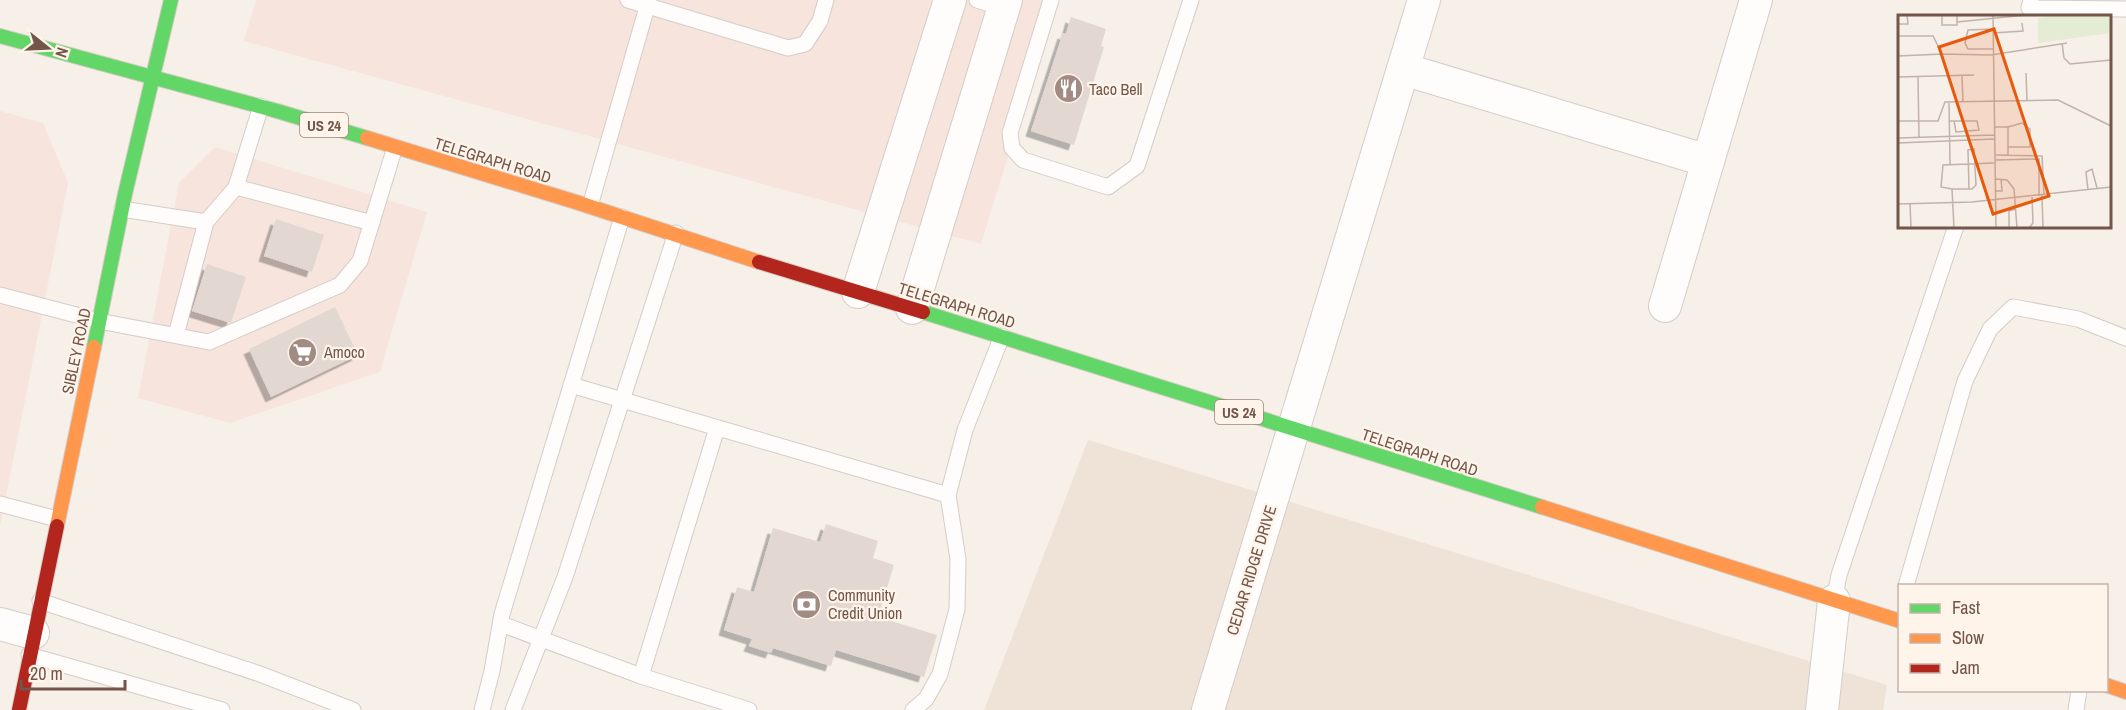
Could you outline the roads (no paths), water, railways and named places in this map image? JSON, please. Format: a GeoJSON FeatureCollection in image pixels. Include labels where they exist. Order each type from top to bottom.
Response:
{"type":"FeatureCollection","features":[{"type":"Feature","properties":{"kind":"main road","name":"SIBLEY ROAD"},"geometry":{"type":"LineString","coordinates":[[19,710],[122,209],[171,0]]}},
{"type":"Feature","properties":{"kind":"main road","name":"TELEGRAPH ROAD"},"geometry":{"type":"LineString","coordinates":[[0,36],[261,106],[590,206],[825,284],[1002,336],[1834,601],[1898,616]]}},
{"type":"Feature","properties":{"kind":"main road"},"geometry":{"type":"LineString","coordinates":[[2108,686],[2126,692]]}},
{"type":"Feature","properties":{"kind":"street"},"geometry":{"type":"LineString","coordinates":[[858,292],[950,0]]}},
{"type":"Feature","properties":{"kind":"street","name":"CEDAR RIDGE DRIVE"},"geometry":{"type":"LineString","coordinates":[[1208,710],[1424,0]]}},
{"type":"Feature","properties":{"kind":"street"},"geometry":{"type":"LineString","coordinates":[[1665,306],[1756,0]]}},
{"type":"Feature","properties":{"kind":"street"},"geometry":{"type":"LineString","coordinates":[[912,308],[995,3]]}},
{"type":"Feature","properties":{"kind":"street"},"geometry":{"type":"LineString","coordinates":[[1403,69],[1708,161]]}},
{"type":"Feature","properties":{"kind":"street"},"geometry":{"type":"LineString","coordinates":[[1822,710],[1834,601]]}},
{"type":"Feature","properties":{"kind":"street"},"geometry":{"type":"LineString","coordinates":[[0,624],[31,644]]}},
{"type":"Feature","properties":{"kind":"lane"},"geometry":{"type":"LineString","coordinates":[[628,0],[648,3],[788,48],[805,44],[820,21],[826,0]]}},
{"type":"Feature","properties":{"kind":"lane"},"geometry":{"type":"LineString","coordinates":[[1051,0],[1010,133],[1012,148],[1023,160],[1108,187],[1137,166],[1191,0]]}},
{"type":"Feature","properties":{"kind":"lane"},"geometry":{"type":"LineString","coordinates":[[590,206],[648,3]]}},
{"type":"Feature","properties":{"kind":"lane"},"geometry":{"type":"LineString","coordinates":[[2029,8],[2126,9]]}},
{"type":"Feature","properties":{"kind":"lane"},"geometry":{"type":"LineString","coordinates":[[176,335],[206,222],[236,187],[261,106]]}},
{"type":"Feature","properties":{"kind":"lane"},"geometry":{"type":"LineString","coordinates":[[0,295],[99,321],[209,342],[340,285],[360,261],[395,147]]}},
{"type":"Feature","properties":{"kind":"lane"},"geometry":{"type":"LineString","coordinates":[[236,187],[372,223]]}},
{"type":"Feature","properties":{"kind":"lane"},"geometry":{"type":"LineString","coordinates":[[122,209],[206,222]]}},
{"type":"Feature","properties":{"kind":"lane"},"geometry":{"type":"LineString","coordinates":[[482,710],[502,614],[622,217]]}},
{"type":"Feature","properties":{"kind":"lane"},"geometry":{"type":"LineString","coordinates":[[1834,601],[1839,575],[1955,228]]}},
{"type":"Feature","properties":{"kind":"lane"},"geometry":{"type":"LineString","coordinates":[[513,710],[565,577],[676,233]]}},
{"type":"Feature","properties":{"kind":"lane"},"geometry":{"type":"LineString","coordinates":[[1906,584],[1965,381],[1990,329],[2013,307],[2078,319],[2126,338]]}},
{"type":"Feature","properties":{"kind":"lane"},"geometry":{"type":"LineString","coordinates":[[913,710],[926,699],[940,674],[957,609],[958,559],[948,495],[965,430],[1002,336]]}},
{"type":"Feature","properties":{"kind":"lane"},"geometry":{"type":"LineString","coordinates":[[571,385],[948,495]]}},
{"type":"Feature","properties":{"kind":"lane"},"geometry":{"type":"LineString","coordinates":[[641,676],[717,428]]}},
{"type":"Feature","properties":{"kind":"lane"},"geometry":{"type":"LineString","coordinates":[[0,504],[57,519]]}},
{"type":"Feature","properties":{"kind":"lane"},"geometry":{"type":"LineString","coordinates":[[40,601],[260,674],[352,710]]}},
{"type":"Feature","properties":{"kind":"lane"},"geometry":{"type":"LineString","coordinates":[[501,624],[641,676],[749,710]]}},
{"type":"Feature","properties":{"kind":"lane"},"geometry":{"type":"LineString","coordinates":[[31,644],[222,710]]}},
{"type":"Feature","properties":{"kind":"lane"},"geometry":{"type":"LineString","coordinates":[[2076,710],[2079,692]]}},
{"type":"Feature","properties":{"kind":"place","name":"Taco Bell"},"geometry":{"type":"Point","coordinates":[1068,89]}},
{"type":"Feature","properties":{"kind":"place","name":"Amoco"},"geometry":{"type":"Point","coordinates":[303,352]}},
{"type":"Feature","properties":{"kind":"place","name":"Community Credit Union"},"geometry":{"type":"Point","coordinates":[807,604]}}]}
